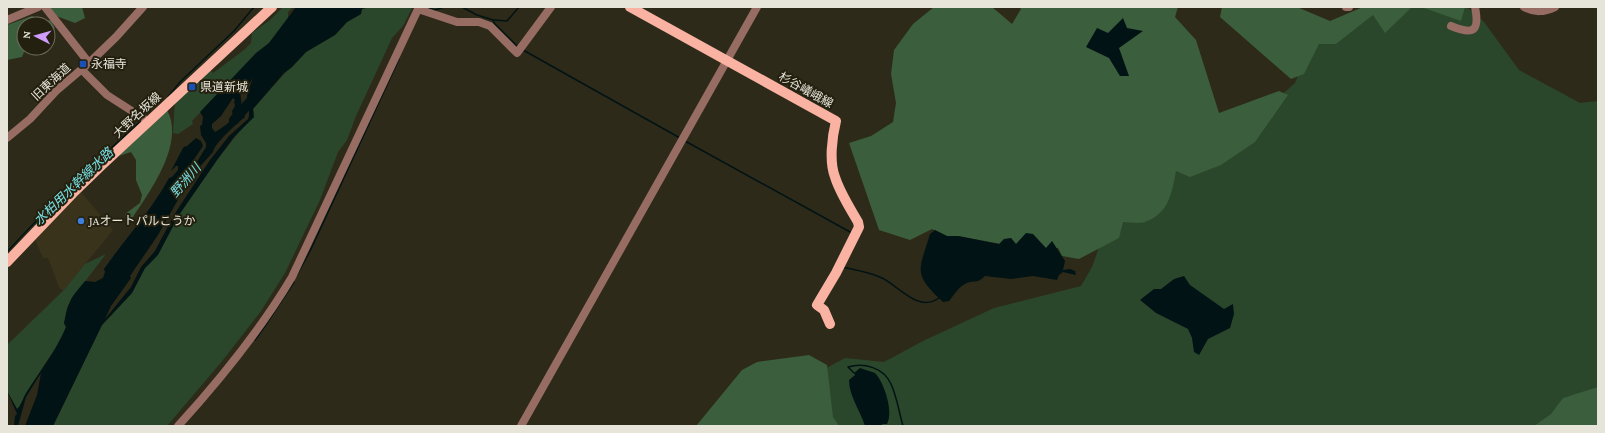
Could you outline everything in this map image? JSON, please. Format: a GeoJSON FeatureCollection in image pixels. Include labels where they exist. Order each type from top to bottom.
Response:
{"type":"FeatureCollection","features":[{"type":"Feature","properties":{"kind":"main road","name":"大野名坂線"},"geometry":{"type":"LineString","coordinates":[[7,262],[73,193],[272,7]]}},
{"type":"Feature","properties":{"kind":"main road","name":"杉谷嶬峨線"},"geometry":{"type":"LineString","coordinates":[[630,7],[836,122],[832,140],[834,173],[838,186],[858,222],[859,227],[836,273],[817,305],[824,310],[830,324]]}},
{"type":"Feature","properties":{"kind":"street"},"geometry":{"type":"LineString","coordinates":[[7,20],[38,7]]}},
{"type":"Feature","properties":{"kind":"street"},"geometry":{"type":"LineString","coordinates":[[46,7],[89,63]]}},
{"type":"Feature","properties":{"kind":"street","name":"旧東海道"},"geometry":{"type":"LineString","coordinates":[[7,138],[30,118],[56,91],[82,70],[116,37],[143,7]]}},
{"type":"Feature","properties":{"kind":"street"},"geometry":{"type":"LineString","coordinates":[[178,426],[252,336],[277,303],[292,277],[418,8],[457,22],[479,22],[490,26],[517,53],[546,11],[551,7]]}},
{"type":"Feature","properties":{"kind":"street"},"geometry":{"type":"LineString","coordinates":[[521,426],[757,7]]}},
{"type":"Feature","properties":{"kind":"street"},"geometry":{"type":"LineString","coordinates":[[1451,26],[1464,31],[1472,30],[1477,25],[1475,7]]}},
{"type":"Feature","properties":{"kind":"street"},"geometry":{"type":"LineString","coordinates":[[1524,7],[1533,11],[1543,12],[1555,7]]}},
{"type":"Feature","properties":{"kind":"street"},"geometry":{"type":"LineString","coordinates":[[82,70],[107,95],[149,122]]}},
{"type":"Feature","properties":{"kind":"shaded area"},"geometry":{"type":"Polygon","coordinates":[[[80,191],[113,230],[63,291],[59,287],[48,258],[43,258],[34,237],[80,191]]]}},
{"type":"Feature","properties":{"kind":"green space"},"geometry":{"type":"Polygon","coordinates":[[[46,7],[82,7],[85,18],[75,23],[55,15],[46,7]]]}},
{"type":"Feature","properties":{"kind":"green space"},"geometry":{"type":"Polygon","coordinates":[[[283,7],[293,7],[288,12],[288,18],[269,43],[256,54],[192,121],[193,124],[178,134],[173,133],[175,101],[208,68],[213,73],[244,50],[251,43],[252,33],[270,20],[283,7]]]}},
{"type":"Feature","properties":{"kind":"green space"},"geometry":{"type":"Polygon","coordinates":[[[370,7],[412,8],[403,26],[392,38],[356,116],[347,140],[338,152],[320,200],[285,273],[261,311],[223,360],[167,426],[53,426],[102,325],[132,293],[145,268],[153,260],[179,215],[217,160],[254,113],[253,109],[306,52],[335,35],[347,22],[361,14],[361,9],[370,7]]]}},
{"type":"Feature","properties":{"kind":"green space"},"geometry":{"type":"Polygon","coordinates":[[[934,7],[992,7],[1012,24],[1021,9],[1019,7],[1178,7],[1175,17],[1196,40],[1219,113],[1279,91],[1288,95],[1255,142],[1221,165],[1190,177],[1176,171],[1171,194],[1164,208],[1159,214],[1143,223],[1123,222],[1119,238],[1079,259],[1062,256],[1058,248],[1046,248],[1026,234],[1016,245],[1000,244],[958,236],[947,236],[932,229],[910,240],[879,230],[849,143],[871,136],[893,122],[896,103],[891,74],[894,50],[913,24],[934,7]]]}},
{"type":"Feature","properties":{"kind":"green space"},"geometry":{"type":"Polygon","coordinates":[[[1222,7],[1297,7],[1330,21],[1363,7],[1412,7],[1385,33],[1373,15],[1336,44],[1319,44],[1304,74],[1291,79],[1220,17],[1222,7]]]}},
{"type":"Feature","properties":{"kind":"green space"},"geometry":{"type":"Polygon","coordinates":[[[1391,7],[1467,7],[1484,22],[1519,70],[1580,103],[1598,101],[1598,397],[1555,426],[806,426],[819,372],[845,358],[884,362],[923,341],[994,308],[1081,286],[1092,267],[1108,222],[1169,169],[1260,114],[1295,83],[1314,39],[1391,7]]]}},
{"type":"Feature","properties":{"kind":"green space"},"geometry":{"type":"Polygon","coordinates":[[[1421,7],[1465,7],[1461,21],[1421,7]]]}},
{"type":"Feature","properties":{"kind":"green space"},"geometry":{"type":"Polygon","coordinates":[[[16,22],[16,56],[22,57],[7,60],[7,25],[16,22]]]}},
{"type":"Feature","properties":{"kind":"green space"},"geometry":{"type":"Polygon","coordinates":[[[167,110],[171,123],[172,137],[164,166],[133,217],[126,218],[125,214],[140,203],[142,195],[136,180],[136,160],[131,152],[119,156],[167,110]]]}},
{"type":"Feature","properties":{"kind":"green space"},"geometry":{"type":"Polygon","coordinates":[[[106,254],[70,301],[64,323],[66,327],[62,339],[17,409],[7,391],[7,345],[63,291],[85,264],[106,254]]]}},
{"type":"Feature","properties":{"kind":"green space"},"geometry":{"type":"Polygon","coordinates":[[[809,355],[827,365],[833,417],[839,426],[696,426],[742,370],[757,362],[809,355]]]}},
{"type":"Feature","properties":{"kind":"green space"},"geometry":{"type":"Polygon","coordinates":[[[1598,387],[1598,426],[1534,426],[1551,414],[1563,398],[1598,387]]]}},
{"type":"Feature","properties":{"kind":"water"},"geometry":{"type":"Polygon","coordinates":[[[296,7],[370,7],[362,9],[361,14],[347,22],[335,35],[306,52],[284,73],[253,109],[254,117],[234,137],[217,160],[179,215],[158,255],[145,268],[132,293],[102,325],[53,426],[25,426],[37,395],[41,373],[26,397],[18,426],[14,426],[15,416],[17,414],[7,391],[17,409],[53,353],[62,336],[66,327],[64,323],[67,310],[73,296],[85,281],[95,282],[103,278],[105,272],[104,269],[146,213],[169,178],[172,177],[178,170],[178,166],[176,166],[171,171],[183,148],[196,138],[201,141],[203,146],[184,174],[185,175],[195,165],[206,147],[206,143],[201,135],[200,126],[202,125],[203,117],[200,112],[256,53],[269,43],[296,7]],[[253,78],[247,87],[240,89],[242,109],[245,117],[217,144],[213,152],[195,172],[158,235],[130,276],[131,278],[111,306],[105,319],[131,287],[141,267],[155,251],[174,215],[210,160],[229,136],[248,119],[249,114],[247,96],[253,78]],[[233,98],[221,116],[212,124],[212,128],[215,132],[227,124],[232,118],[232,111],[235,106],[235,100],[233,98]]]}},
{"type":"Feature","properties":{"kind":"water"},"geometry":{"type":"Polygon","coordinates":[[[1123,18],[1127,28],[1143,31],[1119,48],[1129,76],[1120,76],[1109,58],[1086,47],[1097,28],[1108,33],[1123,18]]]}},
{"type":"Feature","properties":{"kind":"water"},"geometry":{"type":"Polygon","coordinates":[[[935,230],[947,236],[958,236],[999,244],[1004,239],[1011,238],[1016,244],[1026,233],[1033,234],[1046,248],[1052,241],[1065,261],[1063,270],[1070,269],[1075,271],[1076,275],[1063,272],[1059,275],[1057,280],[1033,276],[1011,279],[985,276],[978,281],[964,284],[949,301],[943,302],[926,284],[922,277],[921,271],[921,264],[930,234],[935,230]]]}},
{"type":"Feature","properties":{"kind":"water"},"geometry":{"type":"Polygon","coordinates":[[[1184,276],[1190,285],[1224,309],[1233,304],[1234,314],[1230,328],[1208,339],[1199,355],[1194,352],[1192,338],[1188,329],[1156,313],[1140,300],[1154,289],[1161,289],[1174,279],[1184,276]]]}},
{"type":"Feature","properties":{"kind":"water"},"geometry":{"type":"Polygon","coordinates":[[[860,368],[875,373],[882,383],[889,405],[889,419],[887,424],[880,426],[865,426],[849,386],[849,380],[860,368]]]}},
{"type":"Feature","properties":{"kind":"waterway","name":"水柏用水幹線水路"},"geometry":{"type":"LineString","coordinates":[[168,97],[180,82],[234,31],[254,7]]}},
{"type":"Feature","properties":{"kind":"waterway"},"geometry":{"type":"LineString","coordinates":[[425,7],[435,10],[444,7]]}},
{"type":"Feature","properties":{"kind":"waterway"},"geometry":{"type":"LineString","coordinates":[[462,7],[477,15],[493,20],[495,24],[518,47]]}},
{"type":"Feature","properties":{"kind":"waterway"},"geometry":{"type":"LineString","coordinates":[[494,20],[507,21],[519,7]]}},
{"type":"Feature","properties":{"kind":"waterway"},"geometry":{"type":"LineString","coordinates":[[523,50],[680,138]]}},
{"type":"Feature","properties":{"kind":"waterway"},"geometry":{"type":"LineString","coordinates":[[297,275],[311,249],[399,59]]}},
{"type":"Feature","properties":{"kind":"waterway","name":"野洲川"},"geometry":{"type":"LineString","coordinates":[[234,120],[257,94]]}},
{"type":"Feature","properties":{"kind":"waterway","name":"水柏用水幹線水路"},"geometry":{"type":"LineString","coordinates":[[7,252],[72,185],[141,121]]}},
{"type":"Feature","properties":{"kind":"waterway"},"geometry":{"type":"LineString","coordinates":[[685,141],[852,233]]}},
{"type":"Feature","properties":{"kind":"waterway"},"geometry":{"type":"LineString","coordinates":[[842,267],[882,278],[909,297],[916,300],[931,302],[939,298]]}},
{"type":"Feature","properties":{"kind":"waterway"},"geometry":{"type":"LineString","coordinates":[[255,340],[294,282]]}},
{"type":"Feature","properties":{"kind":"waterway"},"geometry":{"type":"LineString","coordinates":[[854,373],[848,367],[860,365],[867,366],[879,370],[888,378],[893,389],[903,426]]}},
{"type":"Feature","properties":{"kind":"place","name":"永福寺"},"geometry":{"type":"Point","coordinates":[83,64]}},
{"type":"Feature","properties":{"kind":"place","name":"県道新城"},"geometry":{"type":"Point","coordinates":[192,87]}},
{"type":"Feature","properties":{"kind":"place","name":"JAオートパルこうか"},"geometry":{"type":"Point","coordinates":[81,221]}}]}
